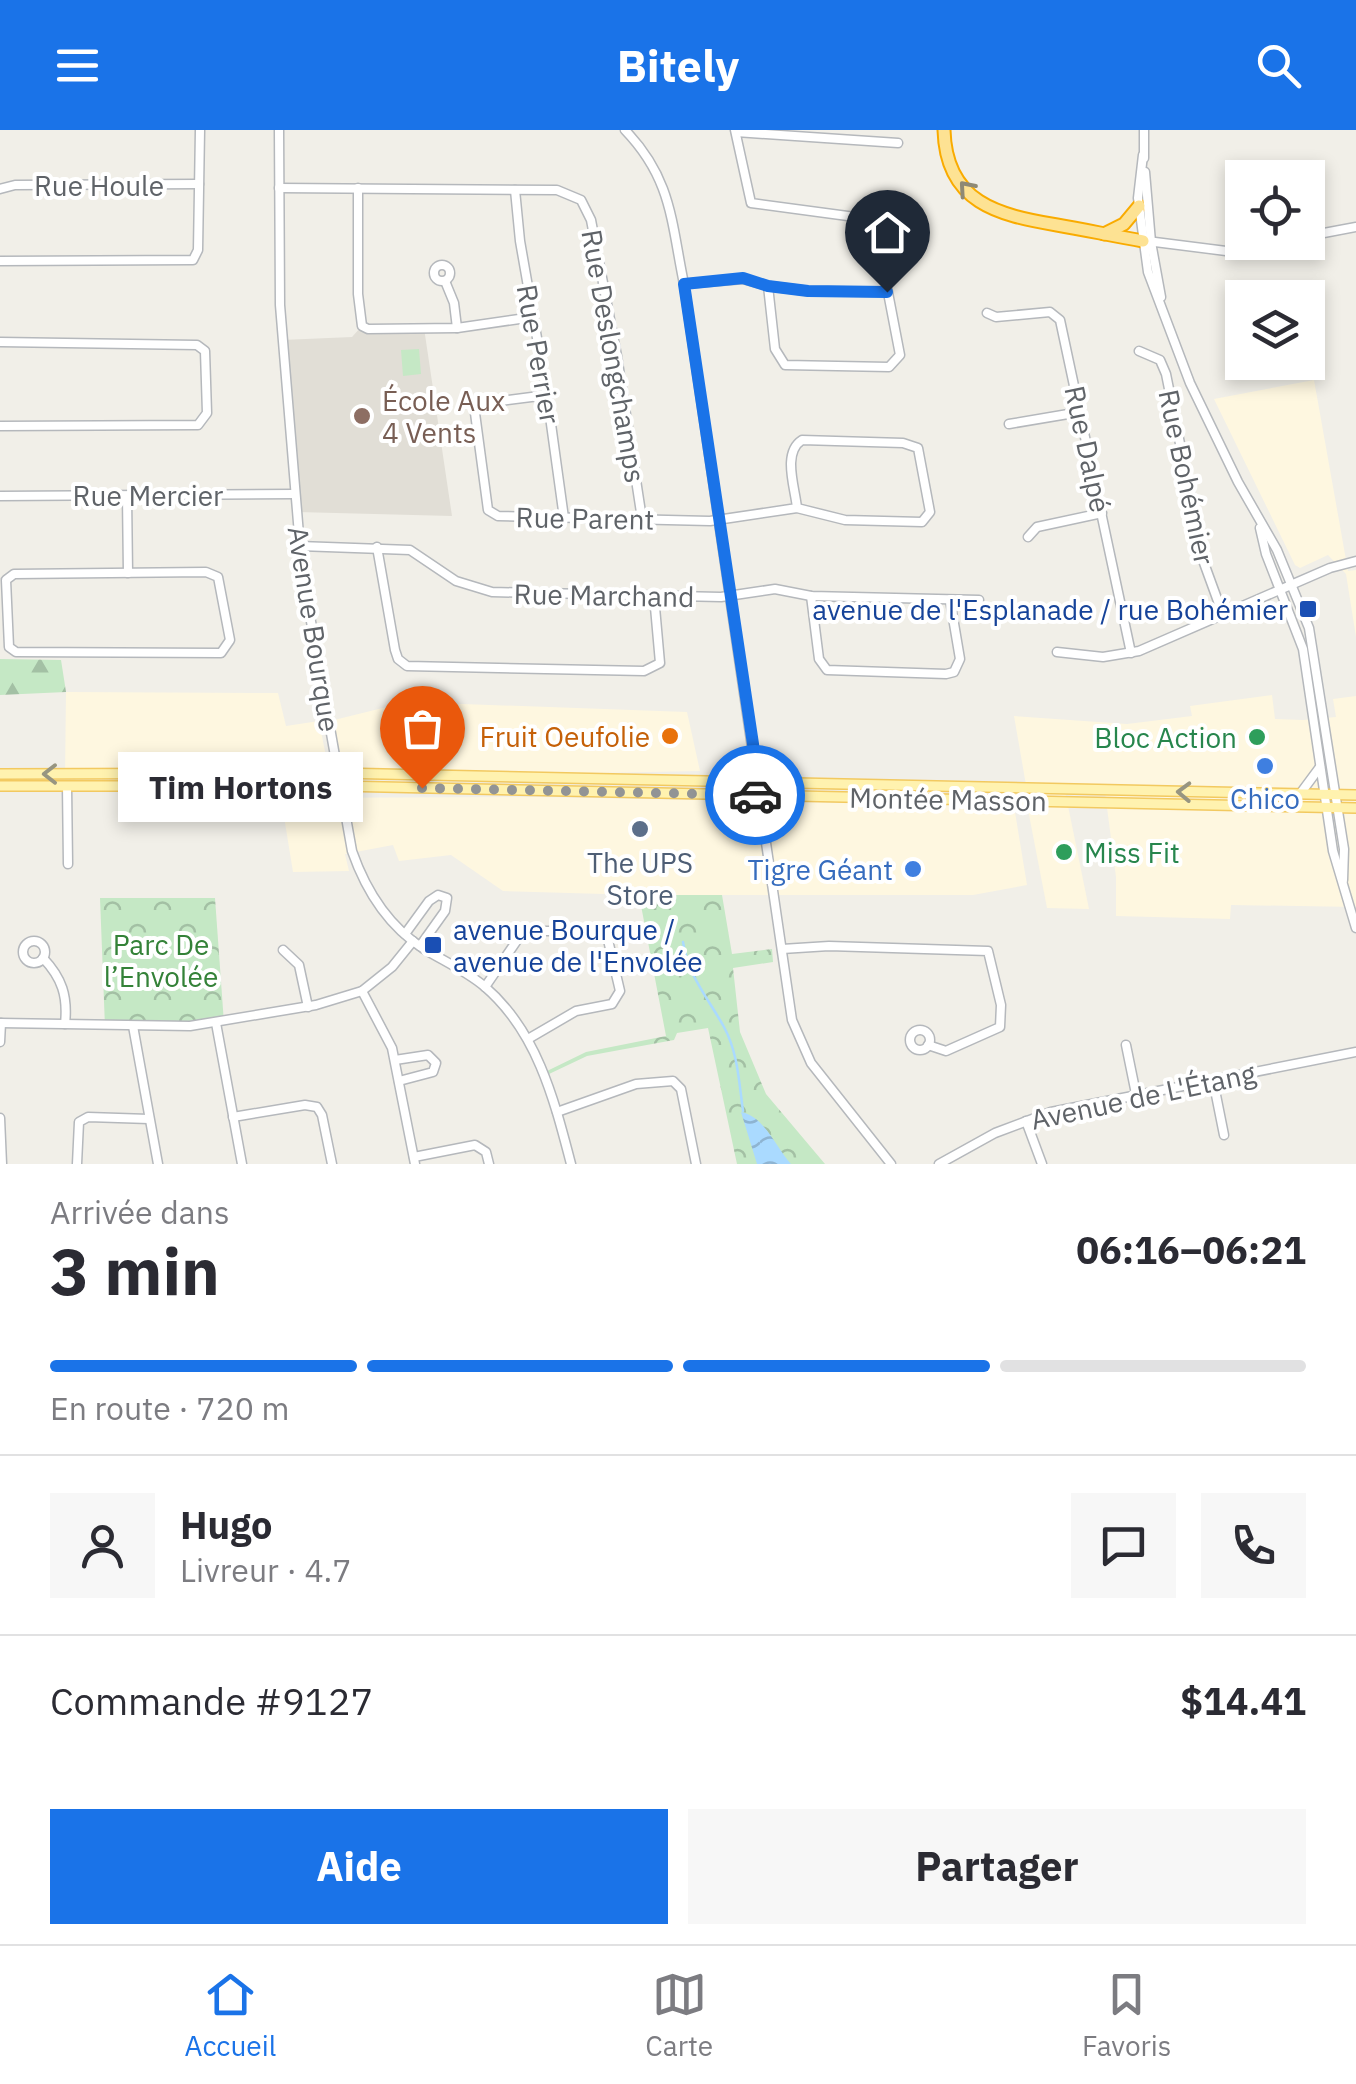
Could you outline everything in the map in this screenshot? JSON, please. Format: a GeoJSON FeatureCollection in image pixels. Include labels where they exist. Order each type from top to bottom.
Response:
{"type":"FeatureCollection","features":[{"type":"Feature","properties":{"kind":"highway"},"geometry":{"type":"LineString","coordinates":[[944,130],[954,174],[982,204],[1010,216],[1147,241]]}},
{"type":"Feature","properties":{"kind":"highway"},"geometry":{"type":"LineString","coordinates":[[1104,234],[1124,224],[1139,206]]}},
{"type":"Feature","properties":{"kind":"main road","name":"Montée Masson"},"geometry":{"type":"LineString","coordinates":[[0,774],[337,773],[759,795],[1356,808]]}},
{"type":"Feature","properties":{"kind":"main road","name":"Montée Masson"},"geometry":{"type":"LineString","coordinates":[[0,786],[758,783],[1356,795]]}},
{"type":"Feature","properties":{"kind":"street"},"geometry":{"type":"LineString","coordinates":[[0,260],[193,260],[198,250],[200,130]]}},
{"type":"Feature","properties":{"kind":"street","name":"Avenue Bourque"},"geometry":{"type":"LineString","coordinates":[[279,130],[280,306],[299,546],[339,786],[359,871],[376,903],[413,940],[486,988],[528,1039],[546,1075],[571,1164]]}},
{"type":"Feature","properties":{"kind":"street"},"geometry":{"type":"LineString","coordinates":[[625,130],[640,146],[665,187],[684,284],[792,1020],[807,1056],[891,1164]]}},
{"type":"Feature","properties":{"kind":"street"},"geometry":{"type":"LineString","coordinates":[[1144,130],[1148,272],[1186,374],[1277,550],[1314,648],[1330,795],[1344,849],[1343,880],[1356,928]]}},
{"type":"Feature","properties":{"kind":"street"},"geometry":{"type":"LineString","coordinates":[[768,286],[775,349],[784,365],[895,364],[900,355],[870,219],[751,204],[735,131],[898,144]]}},
{"type":"Feature","properties":{"kind":"street"},"geometry":{"type":"LineString","coordinates":[[1144,155],[1139,206],[1147,241]]}},
{"type":"Feature","properties":{"kind":"street","name":"Rue Houle"},"geometry":{"type":"LineString","coordinates":[[0,189],[16,184],[200,184]]}},
{"type":"Feature","properties":{"kind":"street","name":"Rue Deslongchamps"},"geometry":{"type":"LineString","coordinates":[[279,188],[567,192],[581,200],[588,210],[618,356],[642,519]]}},
{"type":"Feature","properties":{"kind":"street"},"geometry":{"type":"LineString","coordinates":[[358,188],[358,294],[362,326],[457,328],[533,317]]}},
{"type":"Feature","properties":{"kind":"street","name":"Rue Perrier"},"geometry":{"type":"LineString","coordinates":[[515,190],[564,518]]}},
{"type":"Feature","properties":{"kind":"street"},"geometry":{"type":"LineString","coordinates":[[1325,232],[1356,226]]}},
{"type":"Feature","properties":{"kind":"street"},"geometry":{"type":"LineString","coordinates":[[1147,241],[1225,251]]}},
{"type":"Feature","properties":{"kind":"street"},"geometry":{"type":"LineString","coordinates":[[684,284],[728,278],[808,291],[887,292]]}},
{"type":"Feature","properties":{"kind":"street"},"geometry":{"type":"LineString","coordinates":[[445,282],[454,303],[457,328]]}},
{"type":"Feature","properties":{"kind":"street","name":"Rue Dalpé"},"geometry":{"type":"LineString","coordinates":[[987,313],[996,317],[1050,312],[1056,315],[1063,330],[1130,653]]}},
{"type":"Feature","properties":{"kind":"street"},"geometry":{"type":"LineString","coordinates":[[0,342],[197,345],[205,352],[207,414],[198,425],[0,426]]}},
{"type":"Feature","properties":{"kind":"street","name":"Rue Bohémier"},"geometry":{"type":"LineString","coordinates":[[1139,351],[1160,360],[1166,374],[1204,564],[1222,615]]}},
{"type":"Feature","properties":{"kind":"street","name":"Rue Parent"},"geometry":{"type":"LineString","coordinates":[[547,395],[485,403],[475,413],[486,502],[488,510],[498,516],[720,519],[797,508],[845,520],[922,522],[930,512],[918,448],[904,442],[802,440],[791,455],[797,508]]}},
{"type":"Feature","properties":{"kind":"street"},"geometry":{"type":"LineString","coordinates":[[1010,424],[1080,412]]}},
{"type":"Feature","properties":{"kind":"street","name":"Rue Mercier"},"geometry":{"type":"LineString","coordinates":[[0,496],[295,494]]}},
{"type":"Feature","properties":{"kind":"street"},"geometry":{"type":"LineString","coordinates":[[127,496],[128,573]]}},
{"type":"Feature","properties":{"kind":"street"},"geometry":{"type":"LineString","coordinates":[[1028,537],[1037,527],[1102,513]]}},
{"type":"Feature","properties":{"kind":"street"},"geometry":{"type":"LineString","coordinates":[[1258,518],[1266,554],[1303,648],[1320,767],[1330,795]]}},
{"type":"Feature","properties":{"kind":"street","name":"Rue Marchand"},"geometry":{"type":"LineString","coordinates":[[299,546],[410,550],[456,581],[492,592],[654,596],[775,590],[811,596],[979,600]]}},
{"type":"Feature","properties":{"kind":"street"},"geometry":{"type":"LineString","coordinates":[[377,547],[395,650],[407,666],[644,671],[660,663],[654,596]]}},
{"type":"Feature","properties":{"kind":"street"},"geometry":{"type":"LineString","coordinates":[[1057,652],[1103,657],[1130,653],[1356,561]]}},
{"type":"Feature","properties":{"kind":"street"},"geometry":{"type":"LineString","coordinates":[[206,572],[218,577],[230,640],[227,648],[221,652],[118,654],[16,652],[9,647],[5,594],[6,580],[14,574],[128,573],[206,572]]}},
{"type":"Feature","properties":{"kind":"street"},"geometry":{"type":"LineString","coordinates":[[811,596],[819,659],[827,670],[946,674],[954,672],[960,659],[950,600]]}},
{"type":"Feature","properties":{"kind":"street"},"geometry":{"type":"LineString","coordinates":[[1300,794],[1320,767]]}},
{"type":"Feature","properties":{"kind":"street"},"geometry":{"type":"LineString","coordinates":[[66,786],[68,864]]}},
{"type":"Feature","properties":{"kind":"street"},"geometry":{"type":"LineString","coordinates":[[0,1042],[1,1023],[216,1023],[338,1001],[362,991],[392,967],[413,940],[445,911],[447,898],[438,894],[429,901],[413,940]]}},
{"type":"Feature","properties":{"kind":"street"},"geometry":{"type":"LineString","coordinates":[[486,988],[520,936],[532,931],[596,931],[608,940],[620,991],[612,1004],[576,1011],[528,1039]]}},
{"type":"Feature","properties":{"kind":"street"},"geometry":{"type":"LineString","coordinates":[[782,949],[828,946],[988,950],[1001,1006],[1000,1027],[946,1051],[928,1045]]}},
{"type":"Feature","properties":{"kind":"street"},"geometry":{"type":"LineString","coordinates":[[282,950],[299,966],[308,1007]]}},
{"type":"Feature","properties":{"kind":"street"},"geometry":{"type":"LineString","coordinates":[[43,958],[60,980],[65,1024]]}},
{"type":"Feature","properties":{"kind":"street"},"geometry":{"type":"LineString","coordinates":[[362,991],[395,1060],[414,1160],[475,1145],[486,1152],[489,1164]]}},
{"type":"Feature","properties":{"kind":"street"},"geometry":{"type":"LineString","coordinates":[[216,1023],[242,1164]]}},
{"type":"Feature","properties":{"kind":"street"},"geometry":{"type":"LineString","coordinates":[[133,1026],[158,1164]]}},
{"type":"Feature","properties":{"kind":"street"},"geometry":{"type":"LineString","coordinates":[[1126,1045],[1136,1094]]}},
{"type":"Feature","properties":{"kind":"street","name":"Avenue de L'Étang"},"geometry":{"type":"LineString","coordinates":[[939,1164],[1026,1120],[1136,1094],[1356,1052]]}},
{"type":"Feature","properties":{"kind":"street"},"geometry":{"type":"LineString","coordinates":[[395,1060],[428,1055],[436,1064],[433,1072],[400,1081]]}},
{"type":"Feature","properties":{"kind":"street"},"geometry":{"type":"LineString","coordinates":[[1213,1080],[1224,1135]]}},
{"type":"Feature","properties":{"kind":"street"},"geometry":{"type":"LineString","coordinates":[[557,1112],[636,1084],[674,1081],[680,1088],[696,1164]]}},
{"type":"Feature","properties":{"kind":"street"},"geometry":{"type":"LineString","coordinates":[[233,1117],[317,1107],[332,1164]]}},
{"type":"Feature","properties":{"kind":"street"},"geometry":{"type":"LineString","coordinates":[[77,1164],[79,1122],[88,1117],[149,1119]]}},
{"type":"Feature","properties":{"kind":"street"},"geometry":{"type":"LineString","coordinates":[[0,1118],[2,1164]]}},
{"type":"Feature","properties":{"kind":"street"},"geometry":{"type":"LineString","coordinates":[[1026,1120],[1042,1164]]}},
{"type":"Feature","properties":{"kind":"shaded area","name":"École Aux 4 Vents"},"geometry":{"type":"Polygon","coordinates":[[[362,326],[424,328],[452,516],[297,512],[282,340],[352,337],[362,326]]]}},
{"type":"Feature","properties":{"kind":"shaded area"},"geometry":{"type":"Polygon","coordinates":[[[1314,380],[1348,571],[1356,570],[1356,637],[1346,574],[1328,555],[1300,568],[1295,565],[1214,399],[1314,380]]]}},
{"type":"Feature","properties":{"kind":"shaded area"},"geometry":{"type":"Polygon","coordinates":[[[66,692],[278,693],[286,726],[319,721],[331,782],[65,778],[66,692]]]}},
{"type":"Feature","properties":{"kind":"shaded area"},"geometry":{"type":"Polygon","coordinates":[[[1272,695],[1275,719],[1303,720],[1336,717],[1333,699],[1356,696],[1356,907],[1231,905],[1230,919],[1116,916],[1116,877],[1105,792],[1026,785],[1014,716],[1127,724],[1192,716],[1190,706],[1272,695]]]}},
{"type":"Feature","properties":{"kind":"shaded area"},"geometry":{"type":"Polygon","coordinates":[[[407,702],[687,712],[700,771],[341,778],[330,721],[407,702]]]}},
{"type":"Feature","properties":{"kind":"shaded area"},"geometry":{"type":"Polygon","coordinates":[[[1024,789],[1065,791],[1089,909],[1047,908],[1024,789]]]}},
{"type":"Feature","properties":{"kind":"shaded area"},"geometry":{"type":"Polygon","coordinates":[[[538,797],[1014,806],[1027,885],[973,895],[503,891],[451,855],[399,861],[393,845],[345,854],[349,871],[293,872],[281,798],[538,797]]]}},
{"type":"Feature","properties":{"kind":"green space"},"geometry":{"type":"Polygon","coordinates":[[[419,349],[421,374],[403,376],[401,350],[419,349]]]}},
{"type":"Feature","properties":{"kind":"green space"},"geometry":{"type":"Polygon","coordinates":[[[0,659],[61,660],[66,692],[0,695],[0,659]]]}},
{"type":"Feature","properties":{"kind":"green space"},"geometry":{"type":"Polygon","coordinates":[[[639,895],[722,895],[732,954],[772,949],[773,962],[733,968],[740,1032],[766,1094],[825,1164],[737,1164],[708,1028],[677,1033],[674,1040],[587,1056],[549,1074],[547,1071],[586,1052],[666,1036],[639,895]]]}},
{"type":"Feature","properties":{"kind":"green space","name":"Parc De l’Envolée"},"geometry":{"type":"Polygon","coordinates":[[[100,898],[215,898],[224,1023],[134,1030],[105,1027],[100,898]]]}},
{"type":"Feature","properties":{"kind":"water"},"geometry":{"type":"Polygon","coordinates":[[[741,1112],[763,1126],[791,1164],[757,1164],[741,1112]]]}},
{"type":"Feature","properties":{"kind":"waterway"},"geometry":{"type":"LineString","coordinates":[[683,942],[694,976],[732,1047],[743,1111]]}},
{"type":"Feature","properties":{"kind":"way so far"},"geometry":{"type":"LineString","coordinates":[[422,788],[755,795]]}},
{"type":"Feature","properties":{"kind":"place","name":"École Aux 4 Vents"},"geometry":{"type":"Point","coordinates":[362,416]}},
{"type":"Feature","properties":{"kind":"place","name":"avenue de l'Esplanade / rue Bohémier"},"geometry":{"type":"Point","coordinates":[1308,609]}},
{"type":"Feature","properties":{"kind":"place","name":"Fruit Oeufolie"},"geometry":{"type":"Point","coordinates":[670,736]}},
{"type":"Feature","properties":{"kind":"place","name":"Bloc Action"},"geometry":{"type":"Point","coordinates":[1257,737]}},
{"type":"Feature","properties":{"kind":"place","name":"Chico"},"geometry":{"type":"Point","coordinates":[1265,766]}},
{"type":"Feature","properties":{"kind":"place","name":"Tim Hortons"},"geometry":{"type":"Point","coordinates":[422,788]}},
{"type":"Feature","properties":{"kind":"place","name":"The UPS Store"},"geometry":{"type":"Point","coordinates":[640,829]}},
{"type":"Feature","properties":{"kind":"place","name":"Miss Fit"},"geometry":{"type":"Point","coordinates":[1064,852]}},
{"type":"Feature","properties":{"kind":"place","name":"Tigre Géant"},"geometry":{"type":"Point","coordinates":[913,869]}},
{"type":"Feature","properties":{"kind":"place","name":"avenue Bourque / avenue de l'Envolée"},"geometry":{"type":"Point","coordinates":[433,945]}},
{"type":"Feature","properties":{"kind":"route"},"geometry":{"type":"LineString","coordinates":[[755,795],[759,795],[753,744],[684,284],[743,278],[808,291],[887,292]]}}]}
